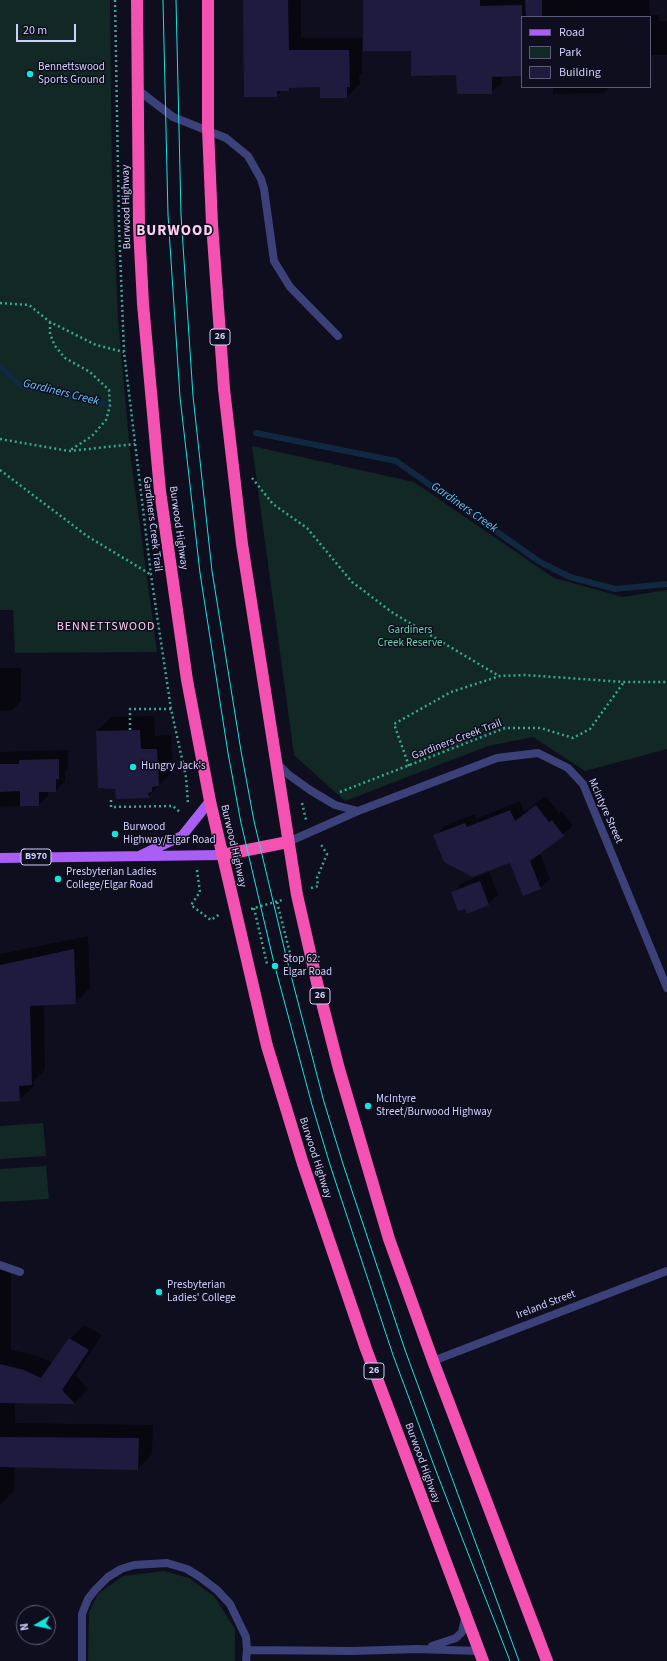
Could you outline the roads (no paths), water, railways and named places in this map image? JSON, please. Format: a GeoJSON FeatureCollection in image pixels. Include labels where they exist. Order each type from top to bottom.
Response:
{"type":"FeatureCollection","features":[{"type":"Feature","properties":{"kind":"highway","name":"Burwood Highway"},"geometry":{"type":"LineString","coordinates":[[138,0],[139,228],[143,304],[160,491],[187,680],[210,801],[235,912],[271,1058],[307,1178],[366,1349],[481,1656]]}},
{"type":"Feature","properties":{"kind":"highway","name":"26"},"geometry":{"type":"LineString","coordinates":[[208,0],[208,129],[212,224],[224,396],[242,544],[297,895],[318,987],[361,1148],[389,1239],[432,1361],[547,1661]]}},
{"type":"Feature","properties":{"kind":"highway"},"geometry":{"type":"LineString","coordinates":[[222,855],[288,842]]}},
{"type":"Feature","properties":{"kind":"main road"},"geometry":{"type":"LineString","coordinates":[[138,856],[182,836],[210,801]]}},
{"type":"Feature","properties":{"kind":"main road","name":"B970"},"geometry":{"type":"LineString","coordinates":[[0,858],[222,855]]}},
{"type":"Feature","properties":{"kind":"street"},"geometry":{"type":"LineString","coordinates":[[138,90],[160,109],[173,117],[208,129],[226,138],[248,156],[261,179],[264,189],[274,261],[290,287],[338,336]]}},
{"type":"Feature","properties":{"kind":"street","name":"McIntyre Street"},"geometry":{"type":"LineString","coordinates":[[288,842],[358,811],[497,758],[538,753],[568,768],[583,784],[667,988]]}},
{"type":"Feature","properties":{"kind":"street"},"geometry":{"type":"LineString","coordinates":[[275,762],[294,779],[335,805],[358,811]]}},
{"type":"Feature","properties":{"kind":"street"},"geometry":{"type":"LineString","coordinates":[[0,1265],[20,1272]]}},
{"type":"Feature","properties":{"kind":"street","name":"Ireland Street"},"geometry":{"type":"LineString","coordinates":[[432,1361],[667,1271]]}},
{"type":"Feature","properties":{"kind":"street"},"geometry":{"type":"LineString","coordinates":[[82,1661],[82,1614],[88,1599],[108,1577],[121,1569],[134,1565],[167,1563],[187,1569],[217,1590],[230,1604],[240,1621],[246,1637],[246,1661]]}},
{"type":"Feature","properties":{"kind":"street"},"geometry":{"type":"LineString","coordinates":[[417,1649],[434,1646],[456,1638],[462,1632],[466,1616]]}},
{"type":"Feature","properties":{"kind":"street"},"geometry":{"type":"LineString","coordinates":[[247,1650],[353,1651],[417,1649],[481,1656]]}},
{"type":"Feature","properties":{"kind":"waterway","name":"Gardiners Creek"},"geometry":{"type":"LineString","coordinates":[[0,366],[20,385],[104,404]]}},
{"type":"Feature","properties":{"kind":"waterway","name":"Gardiners Creek"},"geometry":{"type":"LineString","coordinates":[[256,433],[396,461],[540,562],[570,577],[615,589],[667,584]]}},
{"type":"Feature","properties":{"kind":"tram line"},"geometry":{"type":"LineString","coordinates":[[163,0],[168,215],[180,397],[200,573],[228,753],[241,823],[274,963],[312,1105],[331,1168],[393,1355],[436,1471],[510,1661]]}},
{"type":"Feature","properties":{"kind":"tram line"},"geometry":{"type":"LineString","coordinates":[[176,0],[181,215],[193,396],[212,571],[241,751],[254,821],[287,960],[324,1102],[343,1164],[405,1350],[519,1661]]}},
{"type":"Feature","properties":{"kind":"place","name":"Bennettswood Sports Ground"},"geometry":{"type":"Point","coordinates":[30,74]}},
{"type":"Feature","properties":{"kind":"place","name":"Hungry Jack's"},"geometry":{"type":"Point","coordinates":[133,767]}},
{"type":"Feature","properties":{"kind":"place","name":"Burwood Highway/Elgar Road"},"geometry":{"type":"Point","coordinates":[115,834]}},
{"type":"Feature","properties":{"kind":"place","name":"Presbyterian Ladies College/Elgar Road"},"geometry":{"type":"Point","coordinates":[58,879]}},
{"type":"Feature","properties":{"kind":"place","name":"Stop 62: Elgar Road"},"geometry":{"type":"Point","coordinates":[275,966]}},
{"type":"Feature","properties":{"kind":"place","name":"McIntyre Street/Burwood Highway"},"geometry":{"type":"Point","coordinates":[368,1106]}},
{"type":"Feature","properties":{"kind":"place","name":"Presbyterian Ladies' College"},"geometry":{"type":"Point","coordinates":[159,1292]}},
{"type":"Feature","properties":{"kind":"district","name":"BURWOOD"},"geometry":{"type":"Point","coordinates":[175,232]}},
{"type":"Feature","properties":{"kind":"district","name":"BENNETTSWOOD"},"geometry":{"type":"Point","coordinates":[106,627]}},
{"type":"Feature","properties":{"kind":"park label","name":"Gardiners Creek Reserve"},"geometry":{"type":"Point","coordinates":[410,637]}}]}
